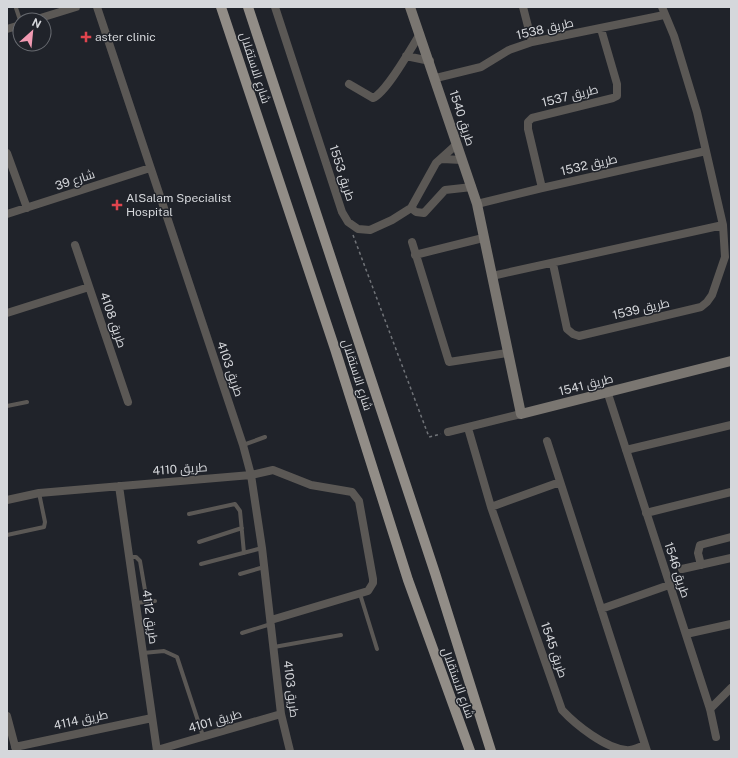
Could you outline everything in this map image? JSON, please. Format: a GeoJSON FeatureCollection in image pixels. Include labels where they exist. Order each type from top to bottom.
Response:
{"type":"FeatureCollection","features":[{"type":"Feature","properties":{"kind":"main road","name":"شارع الاستقلال"},"geometry":{"type":"LineString","coordinates":[[221,7],[337,356],[408,580],[470,751]]}},
{"type":"Feature","properties":{"kind":"main road","name":"شارع الاستقلال"},"geometry":{"type":"LineString","coordinates":[[248,7],[492,750]]}},
{"type":"Feature","properties":{"kind":"street"},"geometry":{"type":"LineString","coordinates":[[51,11],[76,7]]}},
{"type":"Feature","properties":{"kind":"street","name":"طريق 4103"},"geometry":{"type":"LineString","coordinates":[[97,7],[243,444],[251,475],[262,548],[281,714],[290,751]]}},
{"type":"Feature","properties":{"kind":"street","name":"طريق 1553"},"geometry":{"type":"LineString","coordinates":[[275,7],[342,212],[348,222]]}},
{"type":"Feature","properties":{"kind":"street","name":"طريق 1540"},"geometry":{"type":"LineString","coordinates":[[410,7],[436,78],[477,204],[521,414]]}},
{"type":"Feature","properties":{"kind":"street"},"geometry":{"type":"LineString","coordinates":[[523,7],[532,42]]}},
{"type":"Feature","properties":{"kind":"street","name":"طريق 1538"},"geometry":{"type":"LineString","coordinates":[[436,78],[475,69],[509,50],[532,42],[601,29],[663,11]]}},
{"type":"Feature","properties":{"kind":"street","name":"طريق 1539"},"geometry":{"type":"LineString","coordinates":[[554,264],[567,329],[573,334],[579,336],[701,307],[712,295],[725,257],[723,225],[698,112],[674,36],[663,11]]}},
{"type":"Feature","properties":{"kind":"street","name":"طريق 1537"},"geometry":{"type":"LineString","coordinates":[[542,188],[528,129],[528,122],[532,118],[617,96],[617,84],[601,29]]}},
{"type":"Feature","properties":{"kind":"street"},"geometry":{"type":"LineString","coordinates":[[349,84],[373,98],[375,97],[394,74],[420,34]]}},
{"type":"Feature","properties":{"kind":"street"},"geometry":{"type":"LineString","coordinates":[[406,56],[430,61]]}},
{"type":"Feature","properties":{"kind":"street"},"geometry":{"type":"LineString","coordinates":[[348,222],[358,229],[370,230],[392,220],[411,208],[436,163],[457,144]]}},
{"type":"Feature","properties":{"kind":"street","name":"طريق 1532"},"geometry":{"type":"LineString","coordinates":[[477,204],[706,151]]}},
{"type":"Feature","properties":{"kind":"street"},"geometry":{"type":"LineString","coordinates":[[7,153],[27,208]]}},
{"type":"Feature","properties":{"kind":"street"},"geometry":{"type":"LineString","coordinates":[[442,159],[462,160]]}},
{"type":"Feature","properties":{"kind":"street","name":"شارع 39"},"geometry":{"type":"LineString","coordinates":[[7,214],[150,168]]}},
{"type":"Feature","properties":{"kind":"street"},"geometry":{"type":"LineString","coordinates":[[411,208],[416,212],[424,212],[445,190],[472,187]]}},
{"type":"Feature","properties":{"kind":"street"},"geometry":{"type":"LineString","coordinates":[[492,276],[554,264],[723,225]]}},
{"type":"Feature","properties":{"kind":"street"},"geometry":{"type":"LineString","coordinates":[[415,255],[483,238]]}},
{"type":"Feature","properties":{"kind":"street"},"geometry":{"type":"LineString","coordinates":[[412,242],[449,362],[507,353]]}},
{"type":"Feature","properties":{"kind":"street","name":"طريق 4108"},"geometry":{"type":"LineString","coordinates":[[75,245],[128,402]]}},
{"type":"Feature","properties":{"kind":"street"},"geometry":{"type":"LineString","coordinates":[[7,313],[89,287]]}},
{"type":"Feature","properties":{"kind":"street","name":"طريق 1541"},"geometry":{"type":"LineString","coordinates":[[448,432],[608,394],[731,361]]}},
{"type":"Feature","properties":{"kind":"street","name":"طريق 1546"},"geometry":{"type":"LineString","coordinates":[[608,394],[669,586],[710,708],[716,737]]}},
{"type":"Feature","properties":{"kind":"street"},"geometry":{"type":"LineString","coordinates":[[626,450],[731,425]]}},
{"type":"Feature","properties":{"kind":"street","name":"طريق 1545"},"geometry":{"type":"LineString","coordinates":[[468,428],[491,507],[562,710],[576,725],[600,740],[627,751],[646,748],[547,440]]}},
{"type":"Feature","properties":{"kind":"street","name":"طريق 4110"},"geometry":{"type":"LineString","coordinates":[[7,500],[39,493],[251,475],[273,470],[311,485],[352,492],[357,496],[373,584],[368,591],[360,594]]}},
{"type":"Feature","properties":{"kind":"street"},"geometry":{"type":"LineString","coordinates":[[491,507],[560,482]]}},
{"type":"Feature","properties":{"kind":"street","name":"طريق 4112"},"geometry":{"type":"LineString","coordinates":[[118,486],[130,557],[157,751]]}},
{"type":"Feature","properties":{"kind":"street"},"geometry":{"type":"LineString","coordinates":[[646,512],[731,492]]}},
{"type":"Feature","properties":{"kind":"street","name":"طريق 1546"},"geometry":{"type":"LineString","coordinates":[[701,565],[698,553],[700,545],[731,537]]}},
{"type":"Feature","properties":{"kind":"street","name":"طريق 1546"},"geometry":{"type":"LineString","coordinates":[[682,569],[731,558]]}},
{"type":"Feature","properties":{"kind":"street"},"geometry":{"type":"LineString","coordinates":[[601,609],[669,586]]}},
{"type":"Feature","properties":{"kind":"street"},"geometry":{"type":"LineString","coordinates":[[271,622],[360,594]]}},
{"type":"Feature","properties":{"kind":"street"},"geometry":{"type":"LineString","coordinates":[[686,634],[731,624]]}},
{"type":"Feature","properties":{"kind":"street"},"geometry":{"type":"LineString","coordinates":[[710,708],[731,688]]}},
{"type":"Feature","properties":{"kind":"street","name":"طريق 4101"},"geometry":{"type":"LineString","coordinates":[[157,751],[281,714]]}},
{"type":"Feature","properties":{"kind":"street","name":"طريق 4114"},"geometry":{"type":"LineString","coordinates":[[7,716],[16,749],[152,718]]}},
{"type":"Feature","properties":{"kind":"lane"},"geometry":{"type":"LineString","coordinates":[[16,8],[17,12]]}},
{"type":"Feature","properties":{"kind":"lane"},"geometry":{"type":"LineString","coordinates":[[7,406],[27,402]]}},
{"type":"Feature","properties":{"kind":"lane"},"geometry":{"type":"LineString","coordinates":[[243,444],[265,437]]}},
{"type":"Feature","properties":{"kind":"lane"},"geometry":{"type":"LineString","coordinates":[[7,535],[44,527],[45,522],[39,493]]}},
{"type":"Feature","properties":{"kind":"lane"},"geometry":{"type":"LineString","coordinates":[[189,514],[235,504],[240,511],[244,553]]}},
{"type":"Feature","properties":{"kind":"lane"},"geometry":{"type":"LineString","coordinates":[[199,542],[242,528]]}},
{"type":"Feature","properties":{"kind":"lane"},"geometry":{"type":"LineString","coordinates":[[201,564],[262,548]]}},
{"type":"Feature","properties":{"kind":"lane"},"geometry":{"type":"LineString","coordinates":[[130,557],[138,558],[140,561],[147,602]]}},
{"type":"Feature","properties":{"kind":"lane"},"geometry":{"type":"LineString","coordinates":[[240,574],[264,567]]}},
{"type":"Feature","properties":{"kind":"lane"},"geometry":{"type":"LineString","coordinates":[[360,594],[377,650]]}},
{"type":"Feature","properties":{"kind":"lane"},"geometry":{"type":"LineString","coordinates":[[136,603],[155,601]]}},
{"type":"Feature","properties":{"kind":"lane"},"geometry":{"type":"LineString","coordinates":[[242,633],[271,622]]}},
{"type":"Feature","properties":{"kind":"lane"},"geometry":{"type":"LineString","coordinates":[[274,647],[341,635]]}},
{"type":"Feature","properties":{"kind":"lane"},"geometry":{"type":"LineString","coordinates":[[143,653],[164,651],[177,657],[203,737]]}},
{"type":"Feature","properties":{"kind":"path"},"geometry":{"type":"LineString","coordinates":[[348,222],[429,437],[448,432]]}},
{"type":"Feature","properties":{"kind":"place","name":"aster clinic"},"geometry":{"type":"Point","coordinates":[86,37]}},
{"type":"Feature","properties":{"kind":"place","name":"AlSalam Specialist Hospital"},"geometry":{"type":"Point","coordinates":[117,205]}}]}
